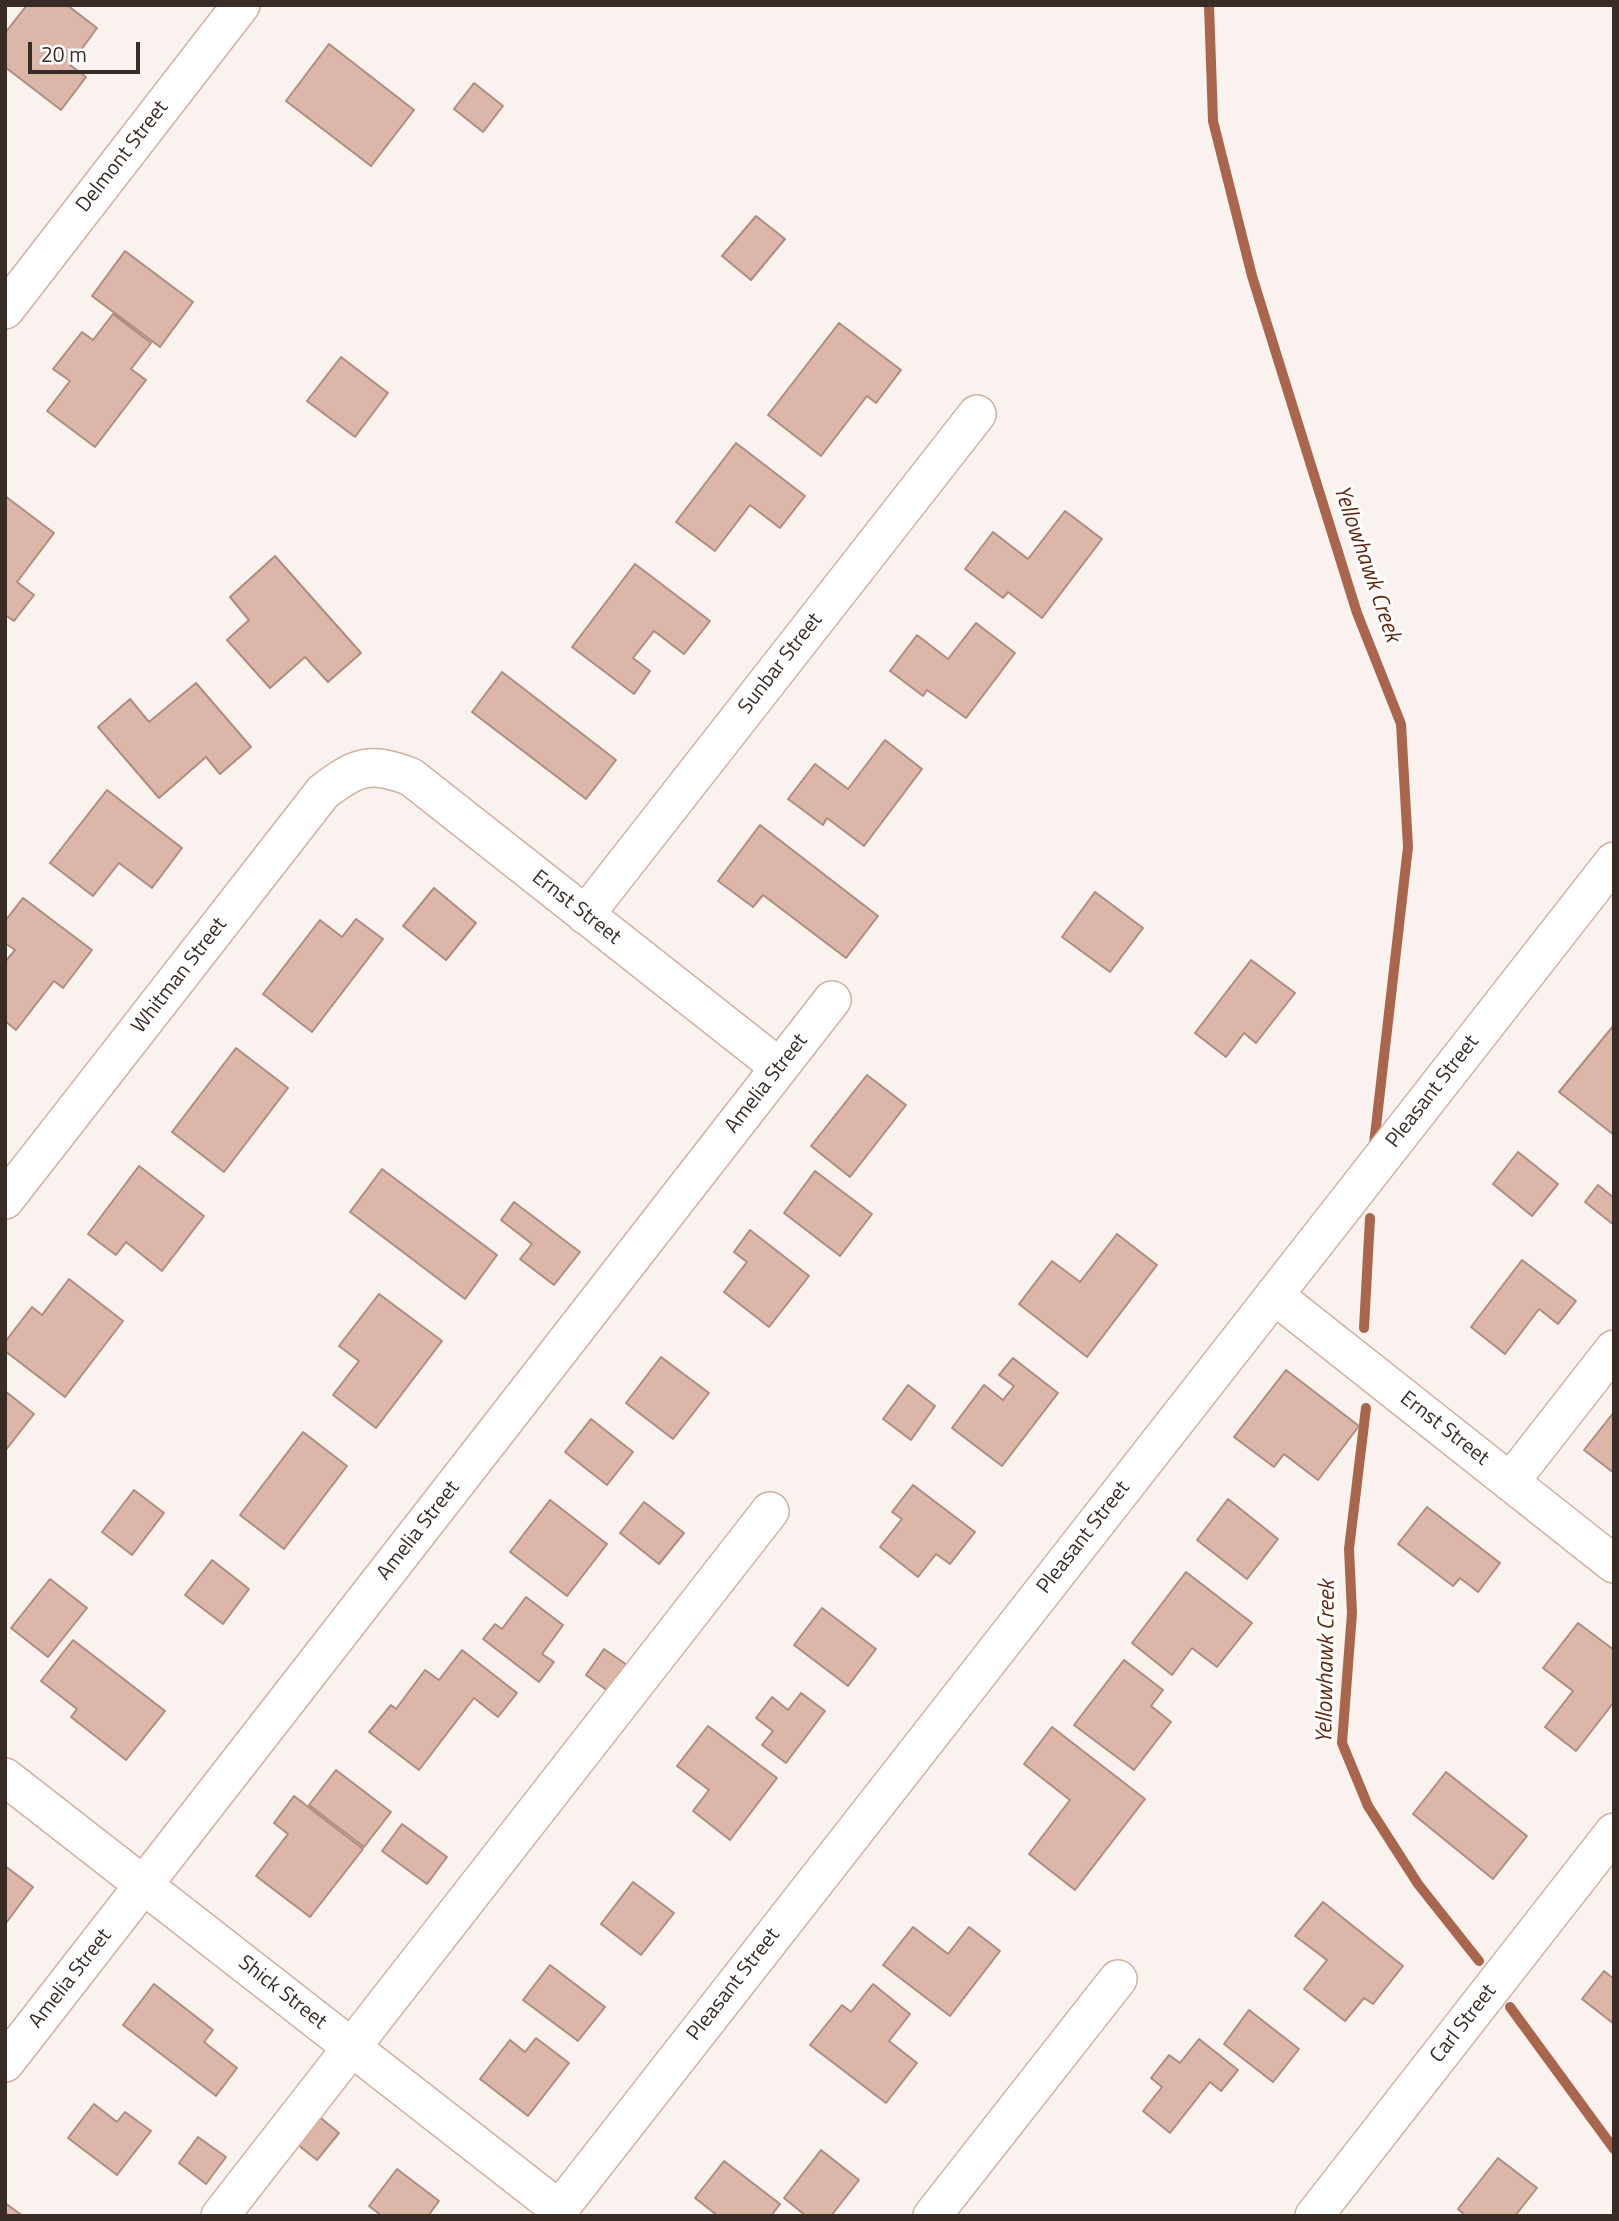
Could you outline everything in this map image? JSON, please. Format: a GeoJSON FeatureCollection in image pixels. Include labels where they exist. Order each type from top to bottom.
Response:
{"type":"FeatureCollection","features":[{"type":"Feature","properties":{"kind":"street","name":"Delmont Street"},"geometry":{"type":"LineString","coordinates":[[5,310],[241,5]]}},
{"type":"Feature","properties":{"kind":"street","name":"Sunbar Street"},"geometry":{"type":"LineString","coordinates":[[584,915],[977,414]]}},
{"type":"Feature","properties":{"kind":"street","name":"Ernst Street"},"geometry":{"type":"LineString","coordinates":[[366,766],[390,768],[411,777],[779,1067]]}},
{"type":"Feature","properties":{"kind":"street","name":"Whitman Street"},"geometry":{"type":"LineString","coordinates":[[5,1200],[323,792],[344,775],[366,766]]}},
{"type":"Feature","properties":{"kind":"street","name":"Pleasant Street"},"geometry":{"type":"LineString","coordinates":[[556,2212],[1614,861]]}},
{"type":"Feature","properties":{"kind":"street","name":"Amelia Street"},"geometry":{"type":"LineString","coordinates":[[5,2063],[832,1000]]}},
{"type":"Feature","properties":{"kind":"street","name":"Ernst Street"},"geometry":{"type":"LineString","coordinates":[[1274,1295],[1614,1564]]}},
{"type":"Feature","properties":{"kind":"street"},"geometry":{"type":"LineString","coordinates":[[1510,1482],[1614,1349]]}},
{"type":"Feature","properties":{"kind":"street"},"geometry":{"type":"LineString","coordinates":[[220,2216],[354,2049],[770,1511]]}},
{"type":"Feature","properties":{"kind":"street","name":"Shick Street"},"geometry":{"type":"LineString","coordinates":[[5,1777],[354,2049],[556,2212]]}},
{"type":"Feature","properties":{"kind":"street","name":"Carl Street"},"geometry":{"type":"LineString","coordinates":[[1314,2216],[1614,1832]]}},
{"type":"Feature","properties":{"kind":"street"},"geometry":{"type":"LineString","coordinates":[[932,2216],[1118,1979]]}},
{"type":"Feature","properties":{"kind":"building"},"geometry":{"type":"Polygon","coordinates":[[[27,5],[67,5],[97,28],[70,65],[86,77],[61,110],[5,67],[5,33],[27,5]]]}},
{"type":"Feature","properties":{"kind":"building"},"geometry":{"type":"Polygon","coordinates":[[[329,44],[414,110],[371,166],[286,101],[329,44]]]}},
{"type":"Feature","properties":{"kind":"building"},"geometry":{"type":"Polygon","coordinates":[[[474,83],[503,106],[483,132],[454,109],[474,83]]]}},
{"type":"Feature","properties":{"kind":"building"},"geometry":{"type":"Polygon","coordinates":[[[756,216],[785,239],[751,280],[722,256],[756,216]]]}},
{"type":"Feature","properties":{"kind":"building"},"geometry":{"type":"Polygon","coordinates":[[[125,251],[193,302],[160,347],[92,296],[125,251]]]}},
{"type":"Feature","properties":{"kind":"building"},"geometry":{"type":"Polygon","coordinates":[[[113,314],[151,343],[131,369],[146,380],[95,447],[47,411],[70,381],[53,369],[82,332],[93,340],[113,314]]]}},
{"type":"Feature","properties":{"kind":"building"},"geometry":{"type":"Polygon","coordinates":[[[839,323],[901,370],[876,403],[867,396],[821,456],[768,415],[839,323]]]}},
{"type":"Feature","properties":{"kind":"building"},"geometry":{"type":"Polygon","coordinates":[[[341,357],[388,393],[355,437],[307,401],[341,357]]]}},
{"type":"Feature","properties":{"kind":"building"},"geometry":{"type":"Polygon","coordinates":[[[736,443],[805,496],[780,528],[750,505],[715,551],[676,522],[736,443]]]}},
{"type":"Feature","properties":{"kind":"building"},"geometry":{"type":"Polygon","coordinates":[[[5,496],[54,533],[17,582],[34,595],[14,621],[5,615],[5,496]]]}},
{"type":"Feature","properties":{"kind":"building"},"geometry":{"type":"Polygon","coordinates":[[[1065,511],[1102,539],[1042,618],[1008,592],[1003,598],[965,569],[993,532],[1028,559],[1065,511]]]}},
{"type":"Feature","properties":{"kind":"building"},"geometry":{"type":"Polygon","coordinates":[[[275,556],[361,653],[328,682],[305,657],[270,688],[227,640],[249,620],[230,597],[275,556]]]}},
{"type":"Feature","properties":{"kind":"building"},"geometry":{"type":"Polygon","coordinates":[[[635,564],[710,621],[684,654],[654,631],[633,658],[650,671],[634,694],[572,647],[635,564]]]}},
{"type":"Feature","properties":{"kind":"building"},"geometry":{"type":"Polygon","coordinates":[[[976,623],[1015,653],[966,718],[927,690],[923,696],[890,671],[917,635],[948,659],[976,623]]]}},
{"type":"Feature","properties":{"kind":"building"},"geometry":{"type":"Polygon","coordinates":[[[502,672],[616,760],[586,799],[472,712],[502,672]]]}},
{"type":"Feature","properties":{"kind":"building"},"geometry":{"type":"Polygon","coordinates":[[[196,683],[251,747],[220,774],[206,757],[159,798],[98,727],[130,699],[149,722],[196,683]]]}},
{"type":"Feature","properties":{"kind":"building"},"geometry":{"type":"Polygon","coordinates":[[[885,740],[922,769],[864,846],[827,818],[823,825],[788,799],[815,764],[848,789],[885,740]]]}},
{"type":"Feature","properties":{"kind":"building"},"geometry":{"type":"Polygon","coordinates":[[[107,790],[182,848],[152,888],[119,863],[93,896],[50,863],[107,790]]]}},
{"type":"Feature","properties":{"kind":"building"},"geometry":{"type":"Polygon","coordinates":[[[760,825],[878,916],[846,958],[763,895],[753,907],[718,881],[760,825]]]}},
{"type":"Feature","properties":{"kind":"building"},"geometry":{"type":"Polygon","coordinates":[[[434,888],[476,923],[446,960],[403,926],[434,888]]]}},
{"type":"Feature","properties":{"kind":"building"},"geometry":{"type":"Polygon","coordinates":[[[1095,892],[1143,928],[1110,972],[1062,937],[1095,892]]]}},
{"type":"Feature","properties":{"kind":"building"},"geometry":{"type":"Polygon","coordinates":[[[23,898],[92,950],[63,988],[54,981],[16,1030],[5,1021],[5,962],[15,950],[5,943],[5,921],[23,898]]]}},
{"type":"Feature","properties":{"kind":"building"},"geometry":{"type":"Polygon","coordinates":[[[356,919],[383,939],[312,1032],[263,994],[320,920],[342,937],[356,919]]]}},
{"type":"Feature","properties":{"kind":"building"},"geometry":{"type":"Polygon","coordinates":[[[1251,960],[1295,993],[1256,1043],[1244,1033],[1226,1057],[1195,1033],[1251,960]]]}},
{"type":"Feature","properties":{"kind":"building"},"geometry":{"type":"Polygon","coordinates":[[[1614,1025],[1614,1135],[1559,1092],[1614,1025]]]}},
{"type":"Feature","properties":{"kind":"building"},"geometry":{"type":"Polygon","coordinates":[[[236,1048],[288,1088],[224,1172],[172,1132],[236,1048]]]}},
{"type":"Feature","properties":{"kind":"building"},"geometry":{"type":"Polygon","coordinates":[[[867,1075],[906,1105],[850,1177],[811,1146],[867,1075]]]}},
{"type":"Feature","properties":{"kind":"building"},"geometry":{"type":"Polygon","coordinates":[[[1518,1152],[1558,1184],[1532,1216],[1493,1184],[1518,1152]]]}},
{"type":"Feature","properties":{"kind":"building"},"geometry":{"type":"Polygon","coordinates":[[[139,1166],[204,1216],[162,1271],[126,1242],[116,1255],[88,1234],[139,1166]]]}},
{"type":"Feature","properties":{"kind":"building"},"geometry":{"type":"Polygon","coordinates":[[[382,1169],[497,1255],[465,1299],[350,1212],[382,1169]]]}},
{"type":"Feature","properties":{"kind":"building"},"geometry":{"type":"Polygon","coordinates":[[[815,1171],[872,1214],[840,1256],[784,1213],[815,1171]]]}},
{"type":"Feature","properties":{"kind":"building"},"geometry":{"type":"Polygon","coordinates":[[[1598,1185],[1614,1198],[1614,1225],[1585,1202],[1598,1185]]]}},
{"type":"Feature","properties":{"kind":"building"},"geometry":{"type":"Polygon","coordinates":[[[514,1202],[580,1252],[554,1285],[520,1259],[532,1244],[501,1220],[514,1202]]]}},
{"type":"Feature","properties":{"kind":"building"},"geometry":{"type":"Polygon","coordinates":[[[750,1230],[809,1276],[769,1327],[724,1292],[747,1262],[734,1252],[750,1230]]]}},
{"type":"Feature","properties":{"kind":"building"},"geometry":{"type":"Polygon","coordinates":[[[1117,1234],[1157,1265],[1087,1357],[1019,1304],[1052,1261],[1080,1282],[1117,1234]]]}},
{"type":"Feature","properties":{"kind":"building"},"geometry":{"type":"Polygon","coordinates":[[[1522,1260],[1576,1301],[1558,1324],[1539,1309],[1505,1354],[1471,1327],[1522,1260]]]}},
{"type":"Feature","properties":{"kind":"building"},"geometry":{"type":"Polygon","coordinates":[[[69,1279],[123,1321],[65,1397],[5,1351],[5,1342],[32,1307],[42,1315],[69,1279]]]}},
{"type":"Feature","properties":{"kind":"building"},"geometry":{"type":"Polygon","coordinates":[[[379,1294],[442,1341],[376,1428],[333,1395],[359,1361],[339,1346],[379,1294]]]}},
{"type":"Feature","properties":{"kind":"building"},"geometry":{"type":"Polygon","coordinates":[[[661,1357],[709,1393],[673,1439],[626,1403],[661,1357]]]}},
{"type":"Feature","properties":{"kind":"building"},"geometry":{"type":"Polygon","coordinates":[[[1013,1358],[1058,1393],[1002,1466],[952,1428],[984,1385],[1003,1400],[1014,1386],[999,1375],[1013,1358]]]}},
{"type":"Feature","properties":{"kind":"building"},"geometry":{"type":"Polygon","coordinates":[[[1286,1370],[1359,1426],[1318,1480],[1284,1454],[1274,1467],[1234,1437],[1286,1370]]]}},
{"type":"Feature","properties":{"kind":"building"},"geometry":{"type":"Polygon","coordinates":[[[908,1385],[935,1406],[911,1440],[883,1419],[908,1385]]]}},
{"type":"Feature","properties":{"kind":"building"},"geometry":{"type":"Polygon","coordinates":[[[5,1391],[34,1414],[5,1451],[5,1391]]]}},
{"type":"Feature","properties":{"kind":"building"},"geometry":{"type":"Polygon","coordinates":[[[1614,1412],[1614,1473],[1584,1450],[1614,1412]]]}},
{"type":"Feature","properties":{"kind":"building"},"geometry":{"type":"Polygon","coordinates":[[[591,1419],[633,1452],[607,1485],[565,1452],[591,1419]]]}},
{"type":"Feature","properties":{"kind":"building"},"geometry":{"type":"Polygon","coordinates":[[[303,1432],[347,1466],[284,1549],[240,1515],[303,1432]]]}},
{"type":"Feature","properties":{"kind":"building"},"geometry":{"type":"Polygon","coordinates":[[[913,1485],[975,1532],[950,1564],[936,1554],[918,1577],[880,1547],[902,1519],[892,1512],[913,1485]]]}},
{"type":"Feature","properties":{"kind":"building"},"geometry":{"type":"Polygon","coordinates":[[[134,1490],[164,1513],[132,1555],[102,1532],[134,1490]]]}},
{"type":"Feature","properties":{"kind":"building"},"geometry":{"type":"Polygon","coordinates":[[[1228,1499],[1278,1539],[1247,1579],[1197,1540],[1228,1499]]]}},
{"type":"Feature","properties":{"kind":"building"},"geometry":{"type":"Polygon","coordinates":[[[550,1500],[607,1544],[567,1596],[510,1552],[550,1500]]]}},
{"type":"Feature","properties":{"kind":"building"},"geometry":{"type":"Polygon","coordinates":[[[644,1502],[684,1533],[659,1564],[620,1533],[644,1502]]]}},
{"type":"Feature","properties":{"kind":"building"},"geometry":{"type":"Polygon","coordinates":[[[1427,1507],[1500,1563],[1478,1592],[1460,1578],[1453,1586],[1398,1544],[1427,1507]]]}},
{"type":"Feature","properties":{"kind":"building"},"geometry":{"type":"Polygon","coordinates":[[[212,1560],[249,1589],[223,1624],[185,1595],[212,1560]]]}},
{"type":"Feature","properties":{"kind":"building"},"geometry":{"type":"Polygon","coordinates":[[[1186,1572],[1252,1623],[1217,1667],[1192,1648],[1172,1675],[1132,1643],[1186,1572]]]}},
{"type":"Feature","properties":{"kind":"building"},"geometry":{"type":"Polygon","coordinates":[[[50,1579],[87,1608],[48,1657],[11,1628],[50,1579]]]}},
{"type":"Feature","properties":{"kind":"building"},"geometry":{"type":"Polygon","coordinates":[[[526,1597],[563,1625],[542,1654],[554,1662],[539,1682],[483,1639],[495,1624],[502,1629],[526,1597]]]}},
{"type":"Feature","properties":{"kind":"building"},"geometry":{"type":"Polygon","coordinates":[[[822,1608],[876,1649],[848,1686],[794,1645],[822,1608]]]}},
{"type":"Feature","properties":{"kind":"building"},"geometry":{"type":"Polygon","coordinates":[[[1578,1623],[1614,1650],[1614,1702],[1576,1751],[1545,1727],[1573,1691],[1543,1668],[1578,1623]]]}},
{"type":"Feature","properties":{"kind":"building"},"geometry":{"type":"Polygon","coordinates":[[[73,1640],[165,1711],[126,1760],[71,1717],[77,1709],[41,1681],[73,1640]]]}},
{"type":"Feature","properties":{"kind":"building"},"geometry":{"type":"Polygon","coordinates":[[[604,1649],[627,1665],[608,1691],[586,1675],[604,1649]]]}},
{"type":"Feature","properties":{"kind":"building"},"geometry":{"type":"Polygon","coordinates":[[[462,1650],[517,1693],[498,1717],[474,1698],[419,1770],[369,1732],[391,1705],[396,1709],[425,1670],[439,1680],[462,1650]]]}},
{"type":"Feature","properties":{"kind":"building"},"geometry":{"type":"Polygon","coordinates":[[[1124,1660],[1163,1690],[1151,1706],[1171,1722],[1134,1770],[1074,1725],[1124,1660]]]}},
{"type":"Feature","properties":{"kind":"building"},"geometry":{"type":"Polygon","coordinates":[[[801,1693],[825,1711],[786,1763],[762,1745],[773,1731],[756,1718],[772,1697],[788,1710],[801,1693]]]}},
{"type":"Feature","properties":{"kind":"building"},"geometry":{"type":"Polygon","coordinates":[[[708,1726],[777,1778],[730,1840],[693,1811],[709,1790],[677,1766],[708,1726]]]}},
{"type":"Feature","properties":{"kind":"building"},"geometry":{"type":"Polygon","coordinates":[[[1052,1727],[1145,1799],[1075,1890],[1029,1854],[1070,1800],[1024,1764],[1052,1727]]]}},
{"type":"Feature","properties":{"kind":"building"},"geometry":{"type":"Polygon","coordinates":[[[336,1770],[391,1812],[364,1847],[309,1805],[336,1770]]]}},
{"type":"Feature","properties":{"kind":"building"},"geometry":{"type":"Polygon","coordinates":[[[1446,1772],[1527,1836],[1493,1879],[1413,1814],[1446,1772]]]}},
{"type":"Feature","properties":{"kind":"building"},"geometry":{"type":"Polygon","coordinates":[[[294,1796],[363,1849],[310,1917],[256,1876],[288,1834],[274,1823],[294,1796]]]}},
{"type":"Feature","properties":{"kind":"building"},"geometry":{"type":"Polygon","coordinates":[[[402,1824],[447,1857],[427,1884],[382,1851],[402,1824]]]}},
{"type":"Feature","properties":{"kind":"building"},"geometry":{"type":"Polygon","coordinates":[[[5,1866],[33,1887],[6,1923],[5,1923],[5,1866]]]}},
{"type":"Feature","properties":{"kind":"building"},"geometry":{"type":"Polygon","coordinates":[[[633,1882],[674,1913],[641,1955],[601,1924],[633,1882]]]}},
{"type":"Feature","properties":{"kind":"building"},"geometry":{"type":"Polygon","coordinates":[[[1323,1902],[1403,1966],[1373,2004],[1364,1998],[1345,2021],[1304,1989],[1327,1960],[1295,1936],[1323,1902]]]}},
{"type":"Feature","properties":{"kind":"building"},"geometry":{"type":"Polygon","coordinates":[[[913,1927],[948,1954],[969,1927],[1000,1951],[950,2016],[883,1965],[913,1927]]]}},
{"type":"Feature","properties":{"kind":"building"},"geometry":{"type":"Polygon","coordinates":[[[550,1965],[605,2007],[578,2041],[523,2000],[550,1965]]]}},
{"type":"Feature","properties":{"kind":"building"},"geometry":{"type":"Polygon","coordinates":[[[1604,1971],[1614,1979],[1614,2024],[1582,1999],[1604,1971]]]}},
{"type":"Feature","properties":{"kind":"building"},"geometry":{"type":"Polygon","coordinates":[[[154,1984],[213,2030],[204,2042],[237,2068],[216,2096],[123,2025],[154,1984]]]}},
{"type":"Feature","properties":{"kind":"building"},"geometry":{"type":"Polygon","coordinates":[[[873,1984],[910,2014],[889,2041],[917,2063],[886,2103],[810,2045],[842,2005],[851,2012],[873,1984]]]}},
{"type":"Feature","properties":{"kind":"building"},"geometry":{"type":"Polygon","coordinates":[[[1249,2010],[1299,2049],[1273,2082],[1224,2044],[1249,2010]]]}},
{"type":"Feature","properties":{"kind":"building"},"geometry":{"type":"Polygon","coordinates":[[[536,2038],[569,2063],[528,2116],[480,2079],[510,2040],[525,2052],[536,2038]]]}},
{"type":"Feature","properties":{"kind":"building"},"geometry":{"type":"Polygon","coordinates":[[[1199,2039],[1238,2070],[1221,2091],[1210,2082],[1170,2133],[1143,2111],[1162,2087],[1151,2078],[1169,2055],[1180,2063],[1199,2039]]]}},
{"type":"Feature","properties":{"kind":"building"},"geometry":{"type":"Polygon","coordinates":[[[94,2104],[117,2122],[125,2112],[151,2131],[117,2175],[68,2138],[94,2104]]]}},
{"type":"Feature","properties":{"kind":"building"},"geometry":{"type":"Polygon","coordinates":[[[316,2114],[339,2133],[317,2160],[293,2141],[316,2114]]]}},
{"type":"Feature","properties":{"kind":"building"},"geometry":{"type":"Polygon","coordinates":[[[198,2137],[226,2157],[206,2184],[179,2163],[198,2137]]]}},
{"type":"Feature","properties":{"kind":"building"},"geometry":{"type":"Polygon","coordinates":[[[821,2150],[859,2180],[831,2216],[806,2216],[784,2198],[821,2150]]]}},
{"type":"Feature","properties":{"kind":"building"},"geometry":{"type":"Polygon","coordinates":[[[1498,2158],[1537,2188],[1515,2216],[1466,2216],[1458,2209],[1498,2158]]]}},
{"type":"Feature","properties":{"kind":"building"},"geometry":{"type":"Polygon","coordinates":[[[724,2161],[780,2204],[771,2216],[718,2216],[695,2198],[724,2161]]]}},
{"type":"Feature","properties":{"kind":"building"},"geometry":{"type":"Polygon","coordinates":[[[397,2169],[439,2201],[428,2216],[382,2216],[369,2206],[397,2169]]]}},
{"type":"Feature","properties":{"kind":"building"},"geometry":{"type":"Polygon","coordinates":[[[5,2203],[23,2216],[5,2216],[5,2203]]]}},
{"type":"Feature","properties":{"kind":"waterway","name":"Yellowhawk Creek"},"geometry":{"type":"LineString","coordinates":[[1209,5],[1213,121],[1252,276],[1357,613],[1401,724],[1408,847],[1374,1144]]}},
{"type":"Feature","properties":{"kind":"waterway","name":"Yellowhawk Creek"},"geometry":{"type":"LineString","coordinates":[[1364,1328],[1370,1218]]}},
{"type":"Feature","properties":{"kind":"waterway","name":"Yellowhawk Creek"},"geometry":{"type":"LineString","coordinates":[[1366,1408],[1349,1549],[1352,1613],[1342,1743],[1368,1806],[1418,1884],[1479,1961]]}},
{"type":"Feature","properties":{"kind":"waterway","name":"Yellowhawk Creek"},"geometry":{"type":"LineString","coordinates":[[1510,2007],[1614,2149]]}}]}
